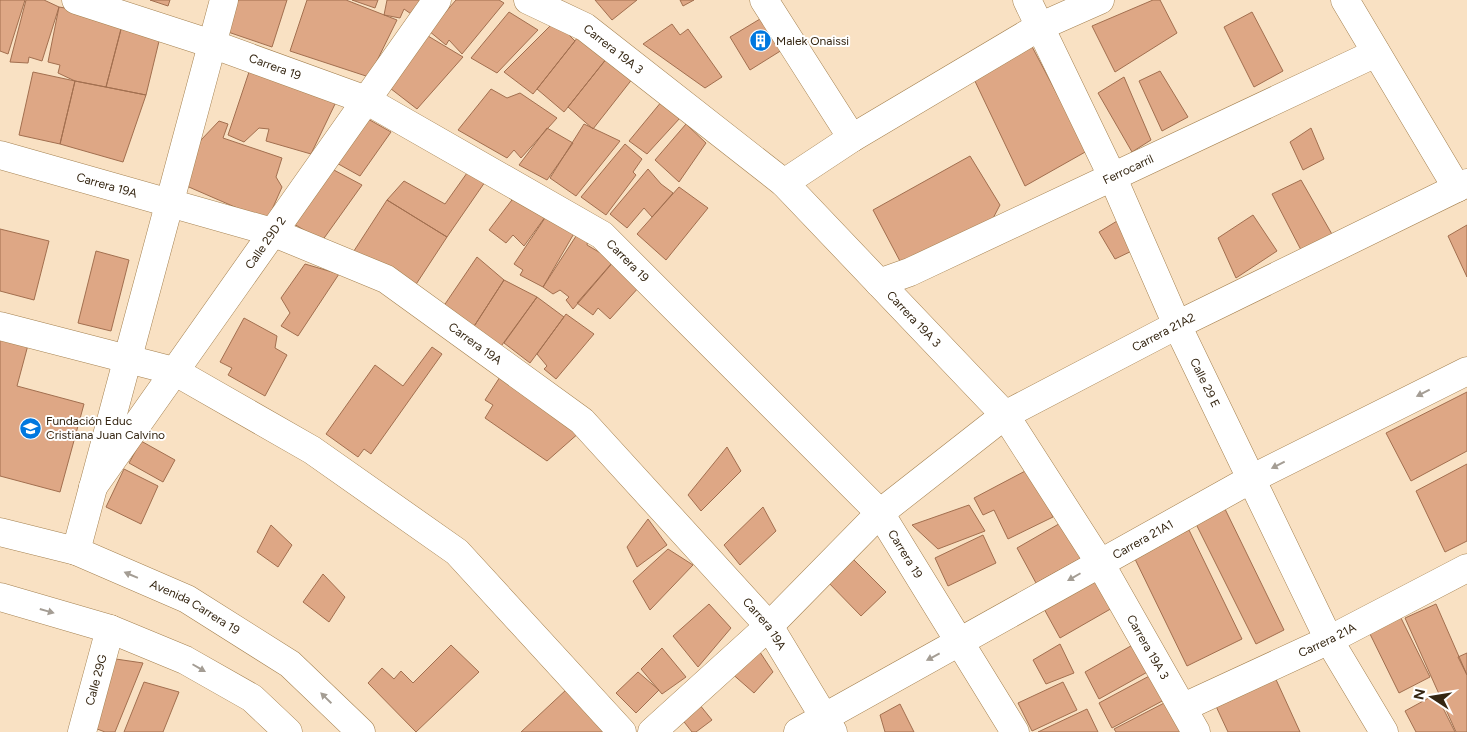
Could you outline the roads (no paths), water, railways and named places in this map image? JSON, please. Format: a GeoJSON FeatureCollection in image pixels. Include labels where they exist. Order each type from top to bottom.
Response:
{"type":"FeatureCollection","features":[{"type":"Feature","properties":{"kind":"street","name":"Carrera 19"},"geometry":{"type":"LineString","coordinates":[[76,0],[212,44],[366,100],[602,235],[880,513],[1015,732]]}},
{"type":"Feature","properties":{"kind":"street","name":"Calle 29D 2"},"geometry":{"type":"LineString","coordinates":[[76,551],[224,0]]}},
{"type":"Feature","properties":{"kind":"street","name":"Calle 29D 2"},"geometry":{"type":"LineString","coordinates":[[93,486],[437,0]]}},
{"type":"Feature","properties":{"kind":"street","name":"Carrera 19A 3"},"geometry":{"type":"LineString","coordinates":[[528,0],[586,27],[784,183],[1005,415],[1100,563],[1184,707],[1196,732]]}},
{"type":"Feature","properties":{"kind":"street"},"geometry":{"type":"LineString","coordinates":[[573,0],[586,27]]}},
{"type":"Feature","properties":{"kind":"street"},"geometry":{"type":"LineString","coordinates":[[764,0],[852,138]]}},
{"type":"Feature","properties":{"kind":"street","name":"Calle 29 E"},"geometry":{"type":"LineString","coordinates":[[1027,0],[1038,27],[1112,176],[1178,325],[1330,640],[1384,732]]}},
{"type":"Feature","properties":{"kind":"street"},"geometry":{"type":"LineString","coordinates":[[784,183],[852,138],[1038,27],[1100,0]]}},
{"type":"Feature","properties":{"kind":"street"},"geometry":{"type":"LineString","coordinates":[[1345,0],[1376,53],[1462,186]]}},
{"type":"Feature","properties":{"kind":"street","name":"Ferrocarril"},"geometry":{"type":"LineString","coordinates":[[879,283],[910,272],[1376,53]]}},
{"type":"Feature","properties":{"kind":"street","name":"Carrera 19A"},"geometry":{"type":"LineString","coordinates":[[0,155],[272,232],[386,279],[582,421],[769,626],[828,724]]}},
{"type":"Feature","properties":{"kind":"street","name":"Carrera 21A2"},"geometry":{"type":"LineString","coordinates":[[652,732],[769,626],[880,513],[1005,415],[1178,325],[1462,186]]}},
{"type":"Feature","properties":{"kind":"street"},"geometry":{"type":"LineString","coordinates":[[0,326],[174,371],[312,450],[457,552],[622,732]]}},
{"type":"Feature","properties":{"kind":"street","name":"Carrera 21A1"},"geometry":{"type":"LineString","coordinates":[[828,724],[960,643],[1253,478],[1467,371]]}},
{"type":"Feature","properties":{"kind":"street","name":"Avenida Carrera 19"},"geometry":{"type":"LineString","coordinates":[[0,532],[76,551],[186,599],[290,664],[361,732]]}},
{"type":"Feature","properties":{"kind":"street","name":"Carrera 21A"},"geometry":{"type":"LineString","coordinates":[[1184,707],[1330,640],[1467,568]]}},
{"type":"Feature","properties":{"kind":"street"},"geometry":{"type":"LineString","coordinates":[[0,597],[110,629],[185,660],[252,698],[288,732]]}},
{"type":"Feature","properties":{"kind":"street","name":"Calle 29G"},"geometry":{"type":"LineString","coordinates":[[82,732],[110,629]]}},
{"type":"Feature","properties":{"kind":"street"},"geometry":{"type":"LineString","coordinates":[[798,732],[828,724]]}},
{"type":"Feature","properties":{"kind":"place","name":"Malek Onaissi"},"geometry":{"type":"Point","coordinates":[760,41]}},
{"type":"Feature","properties":{"kind":"place","name":"Fundación Educ Cristiana Juan Calvino"},"geometry":{"type":"Point","coordinates":[30,428]}}]}
